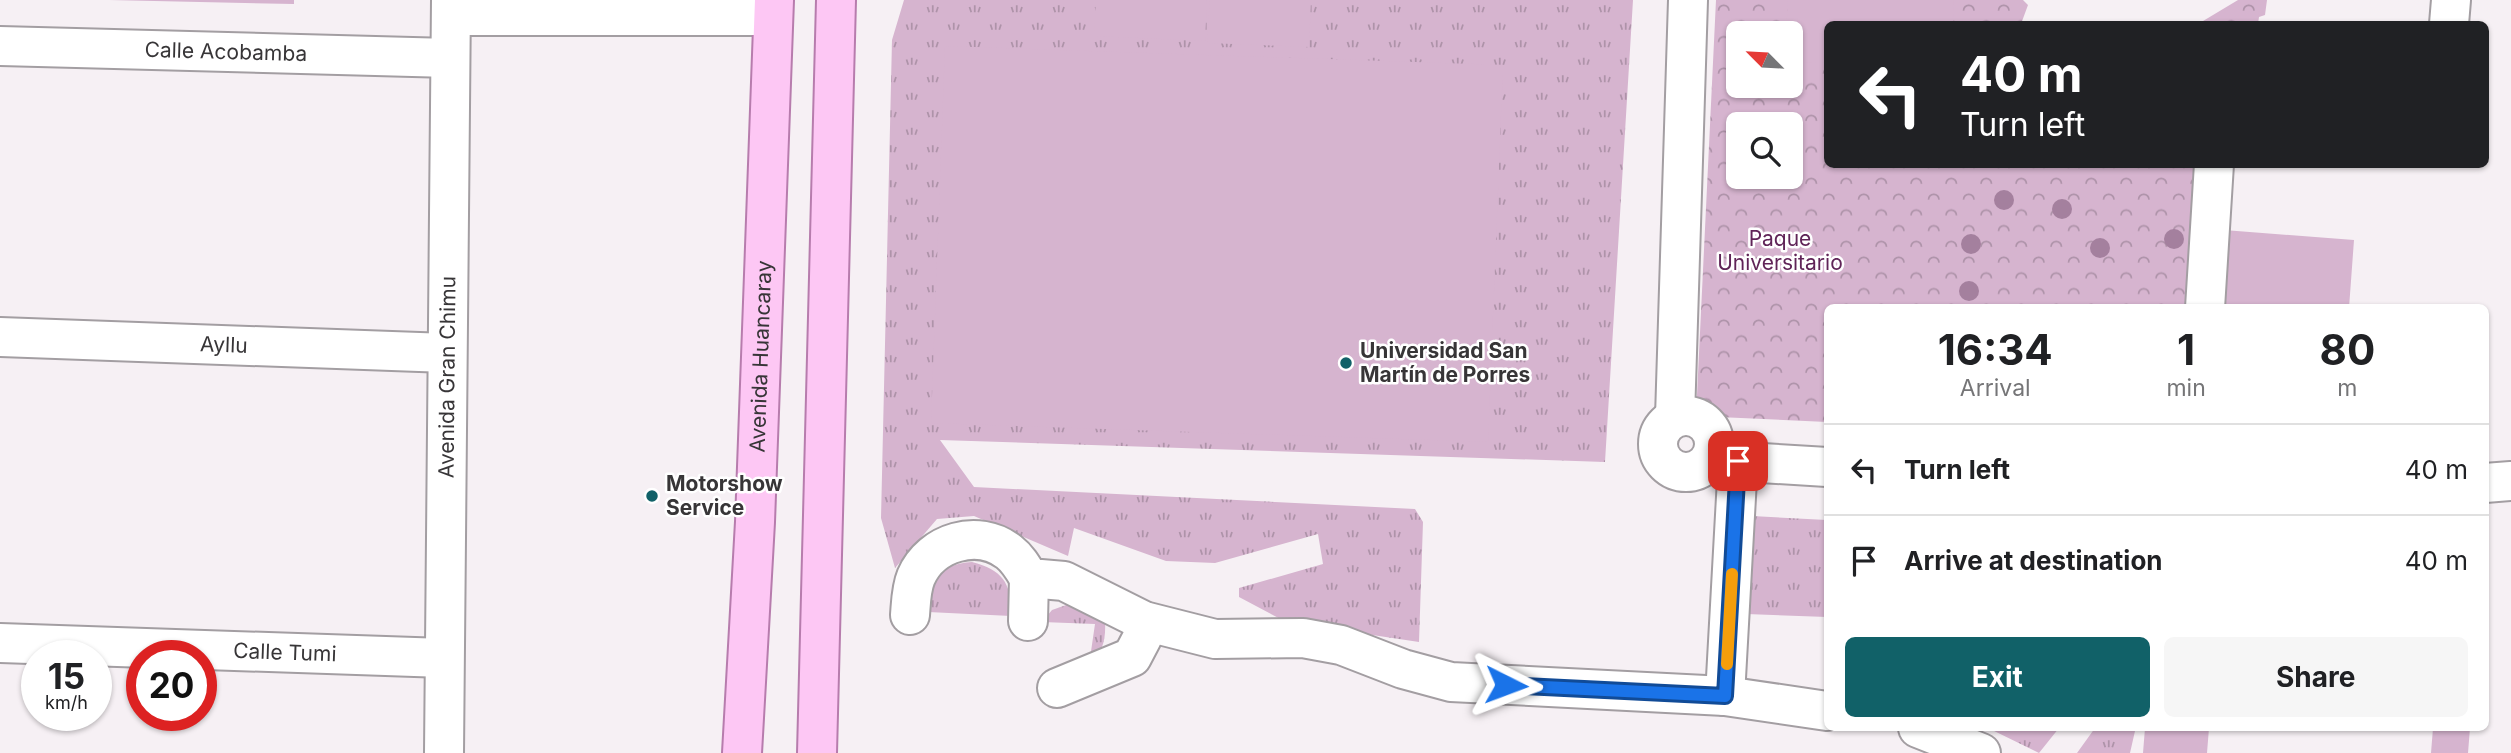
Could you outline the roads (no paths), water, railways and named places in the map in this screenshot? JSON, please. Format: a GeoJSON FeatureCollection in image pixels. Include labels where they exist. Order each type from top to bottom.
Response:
{"type":"FeatureCollection","features":[{"type":"Feature","properties":{"kind":"main road"},"geometry":{"type":"LineString","coordinates":[[817,753],[836,0]]}},
{"type":"Feature","properties":{"kind":"main road","name":"Avenida Huancaray"},"geometry":{"type":"LineString","coordinates":[[741,752],[755,522],[773,8]]}},
{"type":"Feature","properties":{"kind":"street"},"geometry":{"type":"LineString","coordinates":[[1688,0],[1675,417],[1667,423],[1657,440],[1660,457],[1673,470],[1690,472],[1723,460],[1824,467]]}},
{"type":"Feature","properties":{"kind":"street"},"geometry":{"type":"LineString","coordinates":[[2449,21],[2451,0]]}},
{"type":"Feature","properties":{"kind":"street"},"geometry":{"type":"LineString","coordinates":[[451,8],[773,8]]}},
{"type":"Feature","properties":{"kind":"street","name":"Avenida Gran Chimu"},"geometry":{"type":"LineString","coordinates":[[444,753],[451,8]]}},
{"type":"Feature","properties":{"kind":"street","name":"Calle Acobamba"},"geometry":{"type":"LineString","coordinates":[[0,46],[450,58]]}},
{"type":"Feature","properties":{"kind":"street"},"geometry":{"type":"LineString","coordinates":[[2205,304],[2214,168]]}},
{"type":"Feature","properties":{"kind":"street","name":"Ayllu"},"geometry":{"type":"LineString","coordinates":[[0,337],[447,353]]}},
{"type":"Feature","properties":{"kind":"street"},"geometry":{"type":"LineString","coordinates":[[1723,460],[1725,696]]}},
{"type":"Feature","properties":{"kind":"street"},"geometry":{"type":"LineString","coordinates":[[2489,483],[2511,481]]}},
{"type":"Feature","properties":{"kind":"street"},"geometry":{"type":"LineString","coordinates":[[910,615],[912,588],[916,576],[930,557],[948,545],[973,540],[994,544],[1009,551],[1021,563],[1029,578],[1028,621]]}},
{"type":"Feature","properties":{"kind":"street"},"geometry":{"type":"LineString","coordinates":[[1029,578],[1064,581],[1144,621],[1215,639],[1303,638],[1341,645],[1403,669],[1451,682],[1725,696],[1824,711]]}},
{"type":"Feature","properties":{"kind":"street"},"geometry":{"type":"LineString","coordinates":[[1057,688],[1132,657],[1142,638],[1144,621]]}},
{"type":"Feature","properties":{"kind":"street","name":"Calle Tumi"},"geometry":{"type":"LineString","coordinates":[[0,643],[444,658]]}},
{"type":"Feature","properties":{"kind":"street"},"geometry":{"type":"LineString","coordinates":[[1925,731],[1981,753]]}},
{"type":"Feature","properties":{"kind":"place","name":"Universidad San Martín de Porres"},"geometry":{"type":"Point","coordinates":[1346,363]}},
{"type":"Feature","properties":{"kind":"place","name":"Motorshow Service"},"geometry":{"type":"Point","coordinates":[652,496]}},
{"type":"Feature","properties":{"kind":"park label","name":"Paque Universitario"},"geometry":{"type":"Point","coordinates":[1780,251]}}]}
